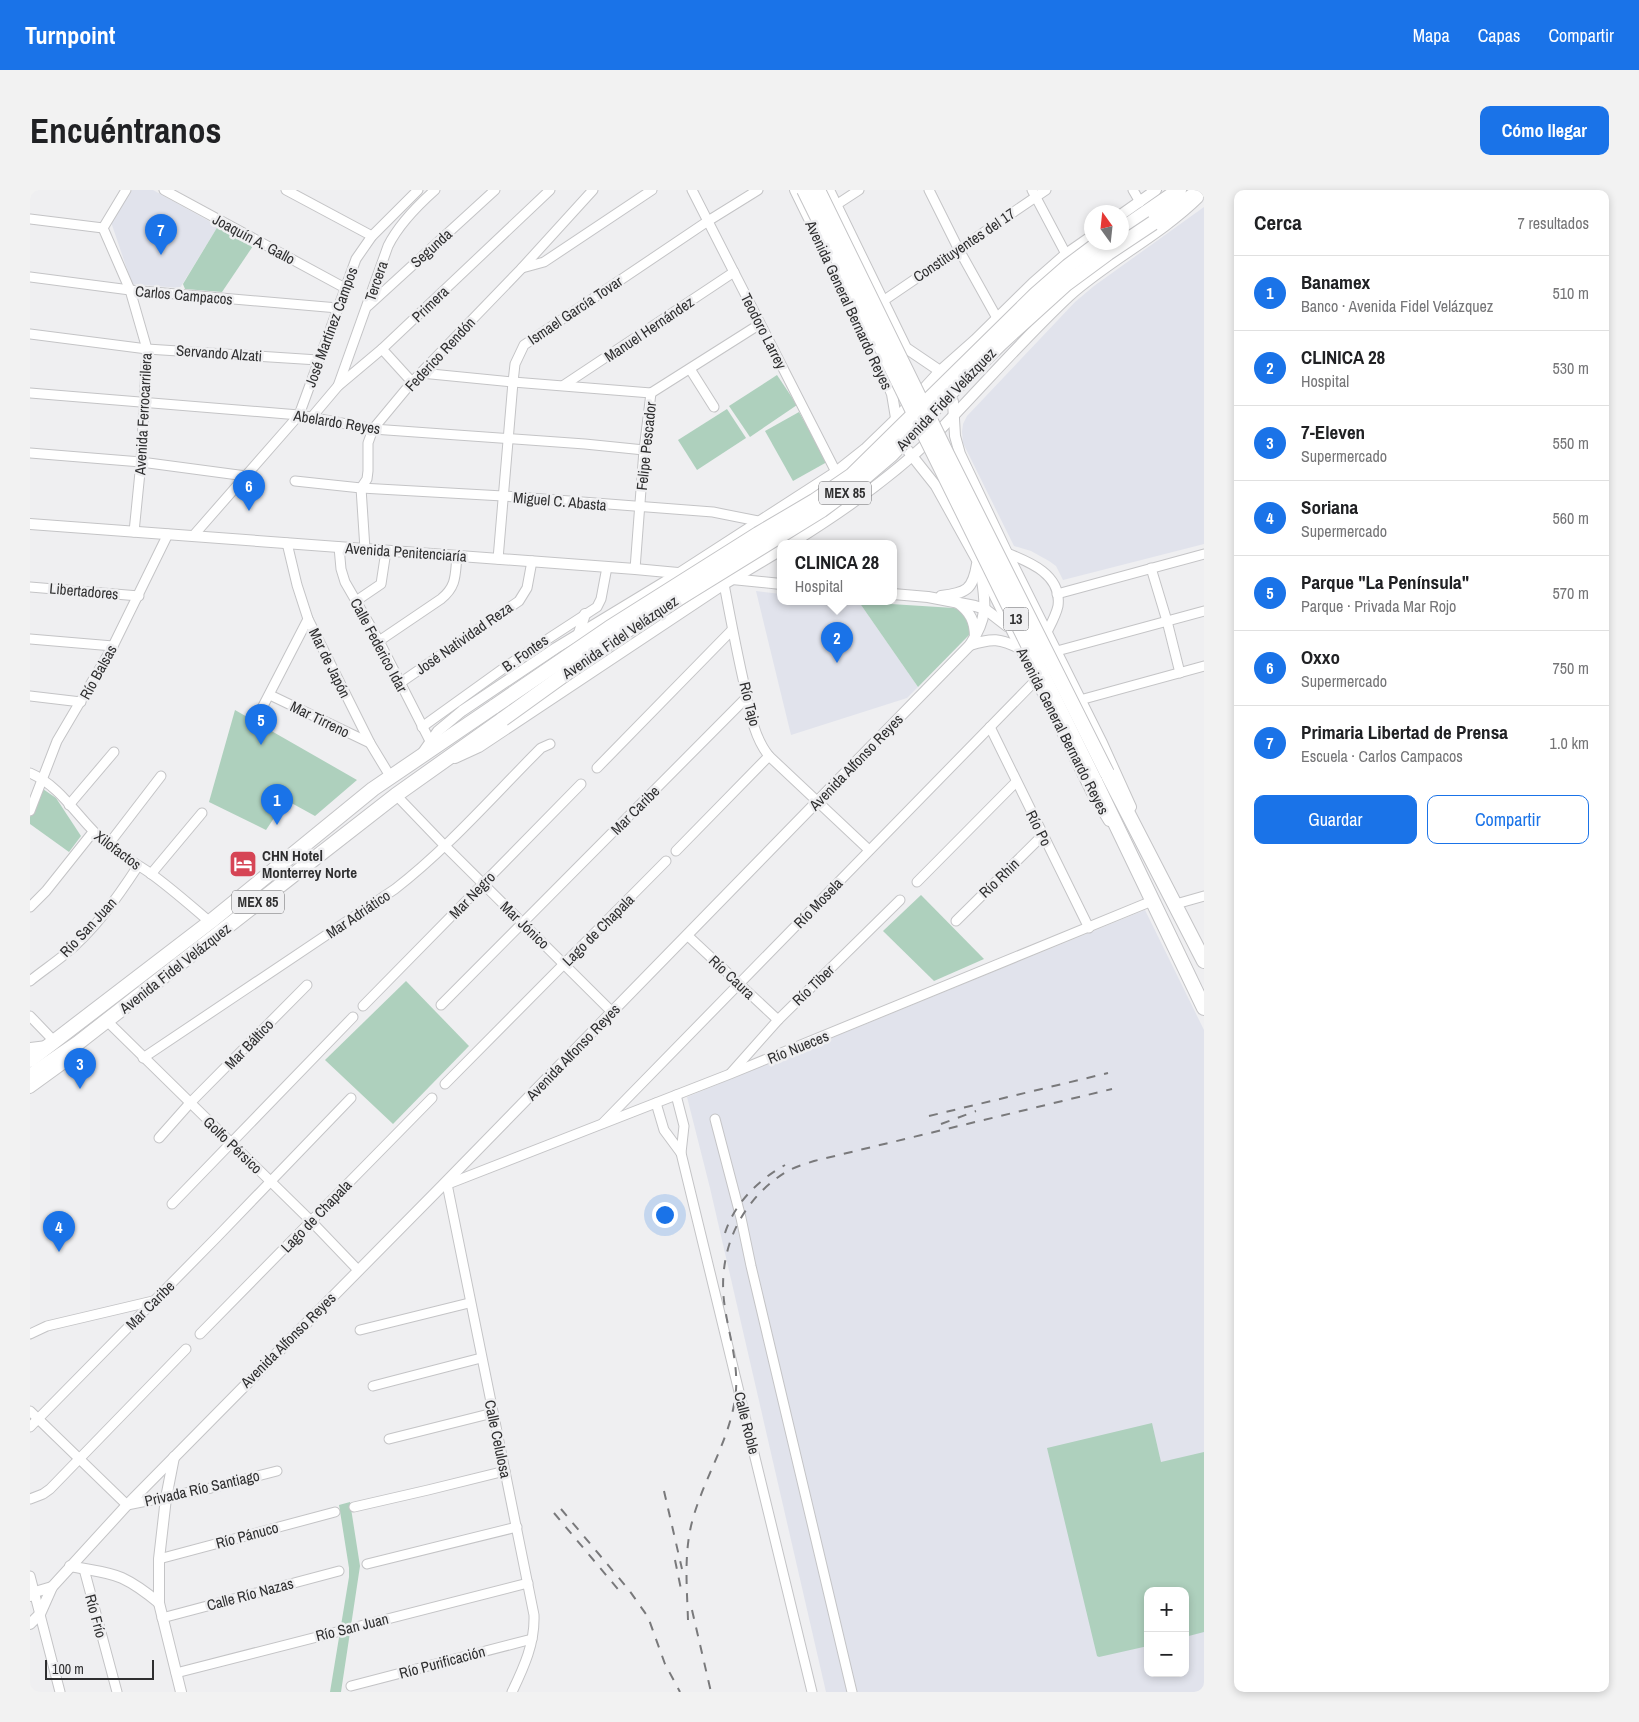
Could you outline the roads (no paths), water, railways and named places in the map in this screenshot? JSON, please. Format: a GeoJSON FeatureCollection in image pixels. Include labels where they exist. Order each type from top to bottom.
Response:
{"type":"FeatureCollection","features":[{"type":"Feature","properties":{"kind":"main road","name":"Avenida General Bernardo Reyes"},"geometry":{"type":"LineString","coordinates":[[804,190],[1095,781],[1204,1008]]}},
{"type":"Feature","properties":{"kind":"main road","name":"Avenida General Bernardo Reyes"},"geometry":{"type":"LineString","coordinates":[[818,190],[946,452],[1107,773],[1204,961]]}},
{"type":"Feature","properties":{"kind":"main road","name":"Avenida Fidel Velázquez"},"geometry":{"type":"LineString","coordinates":[[1129,224],[1179,190]]}},
{"type":"Feature","properties":{"kind":"main road","name":"Avenida Fidel Velázquez"},"geometry":{"type":"LineString","coordinates":[[30,1076],[78,1044],[396,795],[440,763],[618,636],[822,510],[857,484],[891,455],[1001,343],[1060,290],[1108,253],[1146,212],[1202,191]]}},
{"type":"Feature","properties":{"kind":"main road","name":"Avenida Fidel Velázquez"},"geometry":{"type":"LineString","coordinates":[[30,1060],[210,922],[390,776],[609,628],[814,501],[852,475],[1036,294],[1089,250]]}},
{"type":"Feature","properties":{"kind":"street"},"geometry":{"type":"LineString","coordinates":[[30,219],[103,228],[126,190]]}},
{"type":"Feature","properties":{"kind":"street","name":"Joaquín A. Gallo"},"geometry":{"type":"LineString","coordinates":[[164,190],[345,288]]}},
{"type":"Feature","properties":{"kind":"street"},"geometry":{"type":"LineString","coordinates":[[286,190],[372,236]]}},
{"type":"Feature","properties":{"kind":"street","name":"Tercera"},"geometry":{"type":"LineString","coordinates":[[338,386],[379,269],[393,236],[422,201],[435,190]]}},
{"type":"Feature","properties":{"kind":"street","name":"Segunda"},"geometry":{"type":"LineString","coordinates":[[367,306],[495,190]]}},
{"type":"Feature","properties":{"kind":"street","name":"Primera"},"geometry":{"type":"LineString","coordinates":[[311,418],[338,386],[382,349],[550,190]]}},
{"type":"Feature","properties":{"kind":"street","name":"Federico Rendón"},"geometry":{"type":"LineString","coordinates":[[365,549],[361,488],[367,478],[368,443],[373,429],[412,382],[522,268],[593,190]]}},
{"type":"Feature","properties":{"kind":"street"},"geometry":{"type":"LineString","coordinates":[[522,268],[544,262],[652,190]]}},
{"type":"Feature","properties":{"kind":"street","name":"Teodoro Larrey"},"geometry":{"type":"LineString","coordinates":[[692,190],[836,472]]}},
{"type":"Feature","properties":{"kind":"street","name":"Ismael García Tovar"},"geometry":{"type":"LineString","coordinates":[[498,559],[515,364],[524,345],[708,221],[758,190]]}},
{"type":"Feature","properties":{"kind":"street","name":"Avenida General Bernardo Reyes"},"geometry":{"type":"LineString","coordinates":[[795,190],[879,362],[892,394],[900,439],[936,486],[978,563],[1092,793],[1124,842]]}},
{"type":"Feature","properties":{"kind":"street","name":"Avenida General Bernardo Reyes"},"geometry":{"type":"LineString","coordinates":[[829,190],[906,348],[940,371],[949,386],[957,445],[967,470],[1124,788],[1140,834]]}},
{"type":"Feature","properties":{"kind":"street"},"geometry":{"type":"LineString","coordinates":[[836,205],[859,190]]}},
{"type":"Feature","properties":{"kind":"street"},"geometry":{"type":"LineString","coordinates":[[929,190],[958,248],[997,318]]}},
{"type":"Feature","properties":{"kind":"street","name":"Constituyentes del 17"},"geometry":{"type":"LineString","coordinates":[[883,301],[1034,193],[1046,190]]}},
{"type":"Feature","properties":{"kind":"street"},"geometry":{"type":"LineString","coordinates":[[1133,190],[1146,212]]}},
{"type":"Feature","properties":{"kind":"street"},"geometry":{"type":"LineString","coordinates":[[1146,212],[1156,190]]}},
{"type":"Feature","properties":{"kind":"street"},"geometry":{"type":"LineString","coordinates":[[414,191],[422,201]]}},
{"type":"Feature","properties":{"kind":"street","name":"José Martínez Campos"},"geometry":{"type":"LineString","coordinates":[[193,536],[299,415],[356,259],[372,236],[414,191]]}},
{"type":"Feature","properties":{"kind":"street"},"geometry":{"type":"LineString","coordinates":[[796,540],[856,502],[912,456],[1071,294],[1160,231],[1184,211],[1202,191]]}},
{"type":"Feature","properties":{"kind":"street"},"geometry":{"type":"LineString","coordinates":[[1034,193],[1066,254]]}},
{"type":"Feature","properties":{"kind":"street"},"geometry":{"type":"LineString","coordinates":[[1129,213],[1146,212]]}},
{"type":"Feature","properties":{"kind":"street","name":"Avenida Ferrocarrilera"},"geometry":{"type":"LineString","coordinates":[[103,228],[130,290],[147,349],[141,462],[134,532]]}},
{"type":"Feature","properties":{"kind":"street"},"geometry":{"type":"LineString","coordinates":[[422,754],[438,731],[462,711],[579,633],[678,574],[836,472],[896,419],[940,371],[975,340],[1033,283],[1066,254],[1084,242]]}},
{"type":"Feature","properties":{"kind":"street","name":"Manuel Hernández"},"geometry":{"type":"LineString","coordinates":[[564,385],[734,272]]}},
{"type":"Feature","properties":{"kind":"street","name":"Carlos Campacos"},"geometry":{"type":"LineString","coordinates":[[30,278],[130,290],[338,308]]}},
{"type":"Feature","properties":{"kind":"street","name":"Felipe Pescador"},"geometry":{"type":"LineString","coordinates":[[635,569],[644,450],[651,394],[760,324]]}},
{"type":"Feature","properties":{"kind":"street","name":"Servando Alzati"},"geometry":{"type":"LineString","coordinates":[[30,334],[147,349],[318,360]]}},
{"type":"Feature","properties":{"kind":"street"},"geometry":{"type":"LineString","coordinates":[[975,340],[972,354],[976,363],[984,368],[998,368]]}},
{"type":"Feature","properties":{"kind":"street"},"geometry":{"type":"LineString","coordinates":[[879,362],[889,365],[900,362],[906,354],[906,348]]}},
{"type":"Feature","properties":{"kind":"street"},"geometry":{"type":"LineString","coordinates":[[382,349],[412,382]]}},
{"type":"Feature","properties":{"kind":"street"},"geometry":{"type":"LineString","coordinates":[[690,369],[714,407]]}},
{"type":"Feature","properties":{"kind":"street"},"geometry":{"type":"LineString","coordinates":[[422,373],[651,394]]}},
{"type":"Feature","properties":{"kind":"street","name":"Abelardo Reyes"},"geometry":{"type":"LineString","coordinates":[[30,393],[299,415],[373,429],[644,450]]}},
{"type":"Feature","properties":{"kind":"street"},"geometry":{"type":"LineString","coordinates":[[30,453],[141,462],[246,476]]}},
{"type":"Feature","properties":{"kind":"street"},"geometry":{"type":"LineString","coordinates":[[855,456],[868,461],[874,468],[876,477],[870,490]]}},
{"type":"Feature","properties":{"kind":"street"},"geometry":{"type":"LineString","coordinates":[[936,486],[938,476],[945,468],[956,465],[962,466],[967,470]]}},
{"type":"Feature","properties":{"kind":"street","name":"Miguel C. Abasta"},"geometry":{"type":"LineString","coordinates":[[295,481],[361,488],[503,496],[713,512],[758,521]]}},
{"type":"Feature","properties":{"kind":"street","name":"Avenida Penitenciaría"},"geometry":{"type":"LineString","coordinates":[[30,524],[635,569],[729,582],[777,584]]}},
{"type":"Feature","properties":{"kind":"street","name":"Río Balsas"},"geometry":{"type":"LineString","coordinates":[[30,811],[65,725],[81,702],[139,596],[168,534]]}},
{"type":"Feature","properties":{"kind":"street","name":"Mar de Japón"},"geometry":{"type":"LineString","coordinates":[[287,543],[297,586],[308,619],[370,743],[390,776]]}},
{"type":"Feature","properties":{"kind":"street","name":"Calle Federico Idar"},"geometry":{"type":"LineString","coordinates":[[339,547],[342,575],[379,641],[430,741]]}},
{"type":"Feature","properties":{"kind":"street"},"geometry":{"type":"LineString","coordinates":[[719,547],[720,558],[726,568],[736,573],[744,573]]}},
{"type":"Feature","properties":{"kind":"street"},"geometry":{"type":"LineString","coordinates":[[356,601],[381,584],[386,551]]}},
{"type":"Feature","properties":{"kind":"street"},"geometry":{"type":"LineString","coordinates":[[440,763],[478,747],[777,552]]}},
{"type":"Feature","properties":{"kind":"street"},"geometry":{"type":"LineString","coordinates":[[1007,553],[1038,566],[1050,578],[1057,594],[1058,605],[1047,632]]}},
{"type":"Feature","properties":{"kind":"street"},"geometry":{"type":"LineString","coordinates":[[1057,594],[1204,554]]}},
{"type":"Feature","properties":{"kind":"street"},"geometry":{"type":"LineString","coordinates":[[379,641],[450,591],[454,584],[457,556]]}},
{"type":"Feature","properties":{"kind":"street","name":"José Natividad Reza"},"geometry":{"type":"LineString","coordinates":[[400,683],[519,601],[527,588],[532,561]]}},
{"type":"Feature","properties":{"kind":"street"},"geometry":{"type":"LineString","coordinates":[[928,597],[955,594],[967,590],[973,580],[978,563]]}},
{"type":"Feature","properties":{"kind":"street","name":"Avenida Alfonso Reyes"},"geometry":{"type":"LineString","coordinates":[[40,1614],[52,1587],[127,1505],[444,1185],[972,641],[983,620],[985,609],[978,563]]}},
{"type":"Feature","properties":{"kind":"street","name":"B. Fontes"},"geometry":{"type":"LineString","coordinates":[[422,727],[511,663],[597,606],[600,601],[607,567]]}},
{"type":"Feature","properties":{"kind":"street"},"geometry":{"type":"LineString","coordinates":[[1151,568],[1180,673]]}},
{"type":"Feature","properties":{"kind":"street","name":"Río Tajo"},"geometry":{"type":"LineString","coordinates":[[729,582],[732,630],[759,741],[769,756],[869,850]]}},
{"type":"Feature","properties":{"kind":"street"},"geometry":{"type":"LineString","coordinates":[[658,585],[663,583],[673,584],[682,590],[687,599],[687,610]]}},
{"type":"Feature","properties":{"kind":"street","name":"Libertadores"},"geometry":{"type":"LineString","coordinates":[[30,587],[139,596]]}},
{"type":"Feature","properties":{"kind":"street"},"geometry":{"type":"LineString","coordinates":[[897,594],[928,597],[985,609],[1011,630]]}},
{"type":"Feature","properties":{"kind":"street"},"geometry":{"type":"LineString","coordinates":[[957,602],[971,616],[974,627],[972,641],[996,639],[1009,642],[1022,650]]}},
{"type":"Feature","properties":{"kind":"street"},"geometry":{"type":"LineString","coordinates":[[1057,651],[1204,611]]}},
{"type":"Feature","properties":{"kind":"street"},"geometry":{"type":"LineString","coordinates":[[579,633],[585,614]]}},
{"type":"Feature","properties":{"kind":"street"},"geometry":{"type":"LineString","coordinates":[[262,708],[308,619]]}},
{"type":"Feature","properties":{"kind":"street"},"geometry":{"type":"LineString","coordinates":[[597,768],[732,630]]}},
{"type":"Feature","properties":{"kind":"street"},"geometry":{"type":"LineString","coordinates":[[30,639],[112,646]]}},
{"type":"Feature","properties":{"kind":"street"},"geometry":{"type":"LineString","coordinates":[[1080,700],[1204,666]]}},
{"type":"Feature","properties":{"kind":"street","name":"Río Mosela"},"geometry":{"type":"LineString","coordinates":[[600,1126],[1036,680]]}},
{"type":"Feature","properties":{"kind":"street","name":"Mar Tirreno"},"geometry":{"type":"LineString","coordinates":[[270,695],[370,743]]}},
{"type":"Feature","properties":{"kind":"street"},"geometry":{"type":"LineString","coordinates":[[30,696],[81,702]]}},
{"type":"Feature","properties":{"kind":"street","name":"Mar Caribe"},"geometry":{"type":"LineString","coordinates":[[441,1005],[747,697]]}},
{"type":"Feature","properties":{"kind":"street","name":"Río Po"},"geometry":{"type":"LineString","coordinates":[[990,727],[1089,928]]}},
{"type":"Feature","properties":{"kind":"street","name":"Mar Adriático"},"geometry":{"type":"LineString","coordinates":[[143,1058],[377,902],[413,875],[541,748],[550,744]]}},
{"type":"Feature","properties":{"kind":"street"},"geometry":{"type":"LineString","coordinates":[[69,805],[114,752]]}},
{"type":"Feature","properties":{"kind":"street"},"geometry":{"type":"LineString","coordinates":[[676,851],[769,756]]}},
{"type":"Feature","properties":{"kind":"street","name":"Xilofactos"},"geometry":{"type":"LineString","coordinates":[[30,773],[42,778],[57,790],[93,832],[108,845],[151,874],[210,922]]}},
{"type":"Feature","properties":{"kind":"street"},"geometry":{"type":"LineString","coordinates":[[108,845],[161,776]]}},
{"type":"Feature","properties":{"kind":"street"},"geometry":{"type":"LineString","coordinates":[[917,882],[1016,782]]}},
{"type":"Feature","properties":{"kind":"street","name":"Mar Negro"},"geometry":{"type":"LineString","coordinates":[[363,1006],[581,784]]}},
{"type":"Feature","properties":{"kind":"street","name":"Mar Jónico"},"geometry":{"type":"LineString","coordinates":[[396,795],[444,846],[612,1012]]}},
{"type":"Feature","properties":{"kind":"street"},"geometry":{"type":"LineString","coordinates":[[151,874],[202,813]]}},
{"type":"Feature","properties":{"kind":"street"},"geometry":{"type":"LineString","coordinates":[[30,907],[46,891],[93,832]]}},
{"type":"Feature","properties":{"kind":"street","name":"Río Rhin"},"geometry":{"type":"LineString","coordinates":[[956,921],[1043,836]]}},
{"type":"Feature","properties":{"kind":"street","name":"Lago de Chapala"},"geometry":{"type":"LineString","coordinates":[[444,1084],[666,861]]}},
{"type":"Feature","properties":{"kind":"street","name":"Río San Juan"},"geometry":{"type":"LineString","coordinates":[[30,981],[78,943],[109,908],[138,866]]}},
{"type":"Feature","properties":{"kind":"street"},"geometry":{"type":"LineString","coordinates":[[1176,904],[1204,896]]}},
{"type":"Feature","properties":{"kind":"street","name":"Río Tiber"},"geometry":{"type":"LineString","coordinates":[[730,1074],[778,1020],[900,900]]}},
{"type":"Feature","properties":{"kind":"street","name":"Río Nueces"},"geometry":{"type":"LineString","coordinates":[[444,1185],[730,1074],[1152,901]]}},
{"type":"Feature","properties":{"kind":"street","name":"Río Caura"},"geometry":{"type":"LineString","coordinates":[[687,935],[778,1020]]}},
{"type":"Feature","properties":{"kind":"street","name":"Mar Báltico"},"geometry":{"type":"LineString","coordinates":[[159,1138],[190,1103],[307,985]]}},
{"type":"Feature","properties":{"kind":"street"},"geometry":{"type":"LineString","coordinates":[[30,1016],[51,1044],[30,1048]]}},
{"type":"Feature","properties":{"kind":"street"},"geometry":{"type":"LineString","coordinates":[[172,1204],[353,1017]]}},
{"type":"Feature","properties":{"kind":"street","name":"Golfo Pérsico"},"geometry":{"type":"LineString","coordinates":[[107,1021],[229,1143],[311,1221],[358,1270]]}},
{"type":"Feature","properties":{"kind":"street"},"geometry":{"type":"LineString","coordinates":[[30,1088],[70,1059],[78,1044]]}},
{"type":"Feature","properties":{"kind":"street","name":"Calle Roble"},"geometry":{"type":"LineString","coordinates":[[676,1095],[684,1126],[681,1153],[812,1692]]}},
{"type":"Feature","properties":{"kind":"street","name":"Mar Caribe"},"geometry":{"type":"LineString","coordinates":[[30,1427],[350,1098]]}},
{"type":"Feature","properties":{"kind":"street","name":"Lago de Chapala"},"geometry":{"type":"LineString","coordinates":[[200,1334],[432,1098]]}},
{"type":"Feature","properties":{"kind":"street","name":"Calle Roble"},"geometry":{"type":"LineString","coordinates":[[656,1103],[664,1130],[681,1153]]}},
{"type":"Feature","properties":{"kind":"street"},"geometry":{"type":"LineString","coordinates":[[715,1119],[741,1218],[852,1692]]}},
{"type":"Feature","properties":{"kind":"street","name":"Calle Celulosa"},"geometry":{"type":"LineString","coordinates":[[444,1185],[534,1614],[532,1639],[524,1667],[512,1692]]}},
{"type":"Feature","properties":{"kind":"street"},"geometry":{"type":"LineString","coordinates":[[30,1334],[47,1326],[154,1300]]}},
{"type":"Feature","properties":{"kind":"street"},"geometry":{"type":"LineString","coordinates":[[360,1330],[469,1303]]}},
{"type":"Feature","properties":{"kind":"street"},"geometry":{"type":"LineString","coordinates":[[30,1499],[44,1494],[50,1489],[186,1349]]}},
{"type":"Feature","properties":{"kind":"street"},"geometry":{"type":"LineString","coordinates":[[373,1386],[481,1358]]}},
{"type":"Feature","properties":{"kind":"street"},"geometry":{"type":"LineString","coordinates":[[30,1411],[127,1505]]}},
{"type":"Feature","properties":{"kind":"street"},"geometry":{"type":"LineString","coordinates":[[389,1439],[493,1413]]}},
{"type":"Feature","properties":{"kind":"street"},"geometry":{"type":"LineString","coordinates":[[174,1456],[166,1498],[159,1559],[158,1603],[181,1692]]}},
{"type":"Feature","properties":{"kind":"street","name":"Privada Río Santiago"},"geometry":{"type":"LineString","coordinates":[[127,1505],[211,1488],[277,1471]]}},
{"type":"Feature","properties":{"kind":"street"},"geometry":{"type":"LineString","coordinates":[[354,1506],[505,1471]]}},
{"type":"Feature","properties":{"kind":"street","name":"Río Pánuco"},"geometry":{"type":"LineString","coordinates":[[159,1559],[336,1512]]}},
{"type":"Feature","properties":{"kind":"street"},"geometry":{"type":"LineString","coordinates":[[367,1564],[517,1527]]}},
{"type":"Feature","properties":{"kind":"street"},"geometry":{"type":"LineString","coordinates":[[70,1566],[122,1578],[144,1590],[158,1603]]}},
{"type":"Feature","properties":{"kind":"street","name":"Río Frío"},"geometry":{"type":"LineString","coordinates":[[84,1569],[117,1692]]}},
{"type":"Feature","properties":{"kind":"street","name":"Calle Río Nazas"},"geometry":{"type":"LineString","coordinates":[[162,1618],[339,1571]]}},
{"type":"Feature","properties":{"kind":"street"},"geometry":{"type":"LineString","coordinates":[[30,1576],[32,1594],[40,1614],[60,1692]]}},
{"type":"Feature","properties":{"kind":"street","name":"Río San Juan"},"geometry":{"type":"LineString","coordinates":[[176,1672],[528,1583]]}},
{"type":"Feature","properties":{"kind":"street"},"geometry":{"type":"LineString","coordinates":[[32,1594],[52,1587]]}},
{"type":"Feature","properties":{"kind":"street"},"geometry":{"type":"LineString","coordinates":[[30,1624],[40,1614]]}},
{"type":"Feature","properties":{"kind":"street","name":"Río Purificación"},"geometry":{"type":"LineString","coordinates":[[351,1686],[532,1639]]}},
{"type":"Feature","properties":{"kind":"railway"},"geometry":{"type":"LineString","coordinates":[[929,1116],[1108,1073]]}},
{"type":"Feature","properties":{"kind":"railway"},"geometry":{"type":"LineString","coordinates":[[688,1620],[687,1561],[691,1526],[695,1510],[725,1436],[736,1392],[736,1368],[723,1288],[724,1268],[734,1231],[755,1198],[786,1172],[814,1161],[1112,1089]]}},
{"type":"Feature","properties":{"kind":"railway"},"geometry":{"type":"LineString","coordinates":[[941,1124],[976,1111]]}},
{"type":"Feature","properties":{"kind":"railway"},"geometry":{"type":"LineString","coordinates":[[725,1233],[734,1212],[748,1194],[757,1185],[785,1165]]}},
{"type":"Feature","properties":{"kind":"railway"},"geometry":{"type":"LineString","coordinates":[[664,1491],[682,1569]]}},
{"type":"Feature","properties":{"kind":"railway"},"geometry":{"type":"LineString","coordinates":[[561,1509],[629,1590],[648,1617],[665,1664],[680,1692]]}},
{"type":"Feature","properties":{"kind":"railway"},"geometry":{"type":"LineString","coordinates":[[554,1513],[622,1594]]}},
{"type":"Feature","properties":{"kind":"railway"},"geometry":{"type":"LineString","coordinates":[[675,1560],[682,1594]]}},
{"type":"Feature","properties":{"kind":"railway"},"geometry":{"type":"LineString","coordinates":[[692,1610],[711,1692]]}},
{"type":"Feature","properties":{"kind":"place","name":"Primaria Libertad de Prensa"},"geometry":{"type":"Point","coordinates":[161,255]}},
{"type":"Feature","properties":{"kind":"place","name":"Oxxo"},"geometry":{"type":"Point","coordinates":[249,511]}},
{"type":"Feature","properties":{"kind":"place","name":"CLINICA 28"},"geometry":{"type":"Point","coordinates":[837,663]}},
{"type":"Feature","properties":{"kind":"place","name":"Parque \"La Península\""},"geometry":{"type":"Point","coordinates":[261,745]}},
{"type":"Feature","properties":{"kind":"place","name":"Banamex"},"geometry":{"type":"Point","coordinates":[277,825]}},
{"type":"Feature","properties":{"kind":"place","name":"CHN Hotel Monterrey Norte"},"geometry":{"type":"Point","coordinates":[243,864]}},
{"type":"Feature","properties":{"kind":"place","name":"7-Eleven"},"geometry":{"type":"Point","coordinates":[80,1089]}},
{"type":"Feature","properties":{"kind":"place","name":"Soriana"},"geometry":{"type":"Point","coordinates":[59,1252]}}]}
